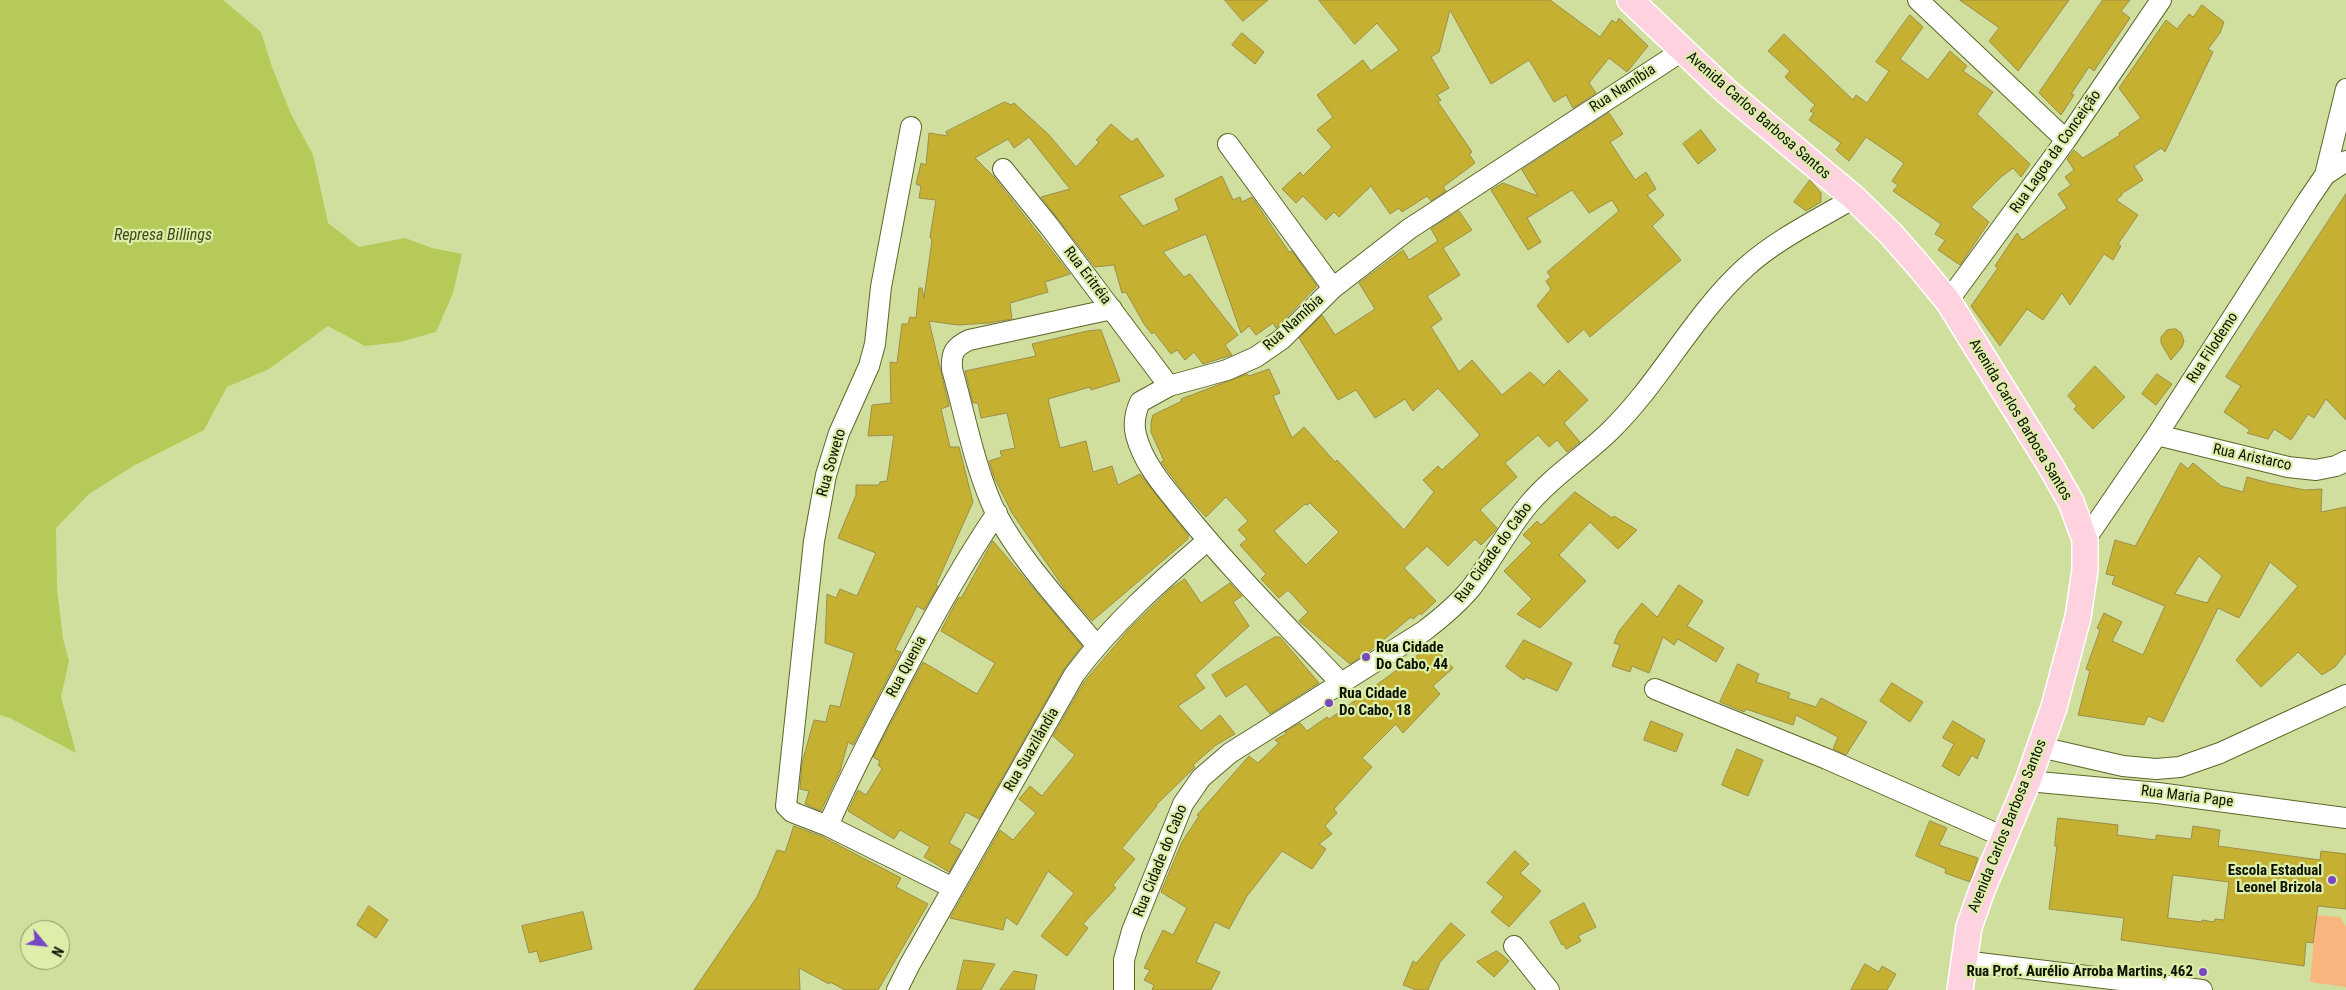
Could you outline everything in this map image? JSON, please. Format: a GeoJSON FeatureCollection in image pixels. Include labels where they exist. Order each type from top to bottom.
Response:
{"type":"FeatureCollection","features":[{"type":"Feature","properties":{"kind":"main road","name":"Avenida Carlos Barbosa Santos"},"geometry":{"type":"LineString","coordinates":[[1630,0],[1727,92],[1854,198],[1890,234],[1948,301],[2050,465],[2070,502],[2085,540],[2085,570],[2078,617],[2054,707],[2028,781],[1969,927],[1960,990]]}},
{"type":"Feature","properties":{"kind":"street"},"geometry":{"type":"LineString","coordinates":[[1918,0],[2066,140]]}},
{"type":"Feature","properties":{"kind":"street","name":"Rua Lagoa da Conceição"},"geometry":{"type":"LineString","coordinates":[[1948,301],[2066,140],[2160,0]]}},
{"type":"Feature","properties":{"kind":"street","name":"Rua Namíbia"},"geometry":{"type":"LineString","coordinates":[[1341,683],[1207,541],[1160,481],[1146,459],[1136,435],[1134,416],[1140,402],[1169,386],[1227,370],[1256,357],[1282,338],[1333,288],[1409,229],[1682,51]]}},
{"type":"Feature","properties":{"kind":"street"},"geometry":{"type":"LineString","coordinates":[[2325,176],[2346,89]]}},
{"type":"Feature","properties":{"kind":"street","name":"Rua Soweto"},"geometry":{"type":"LineString","coordinates":[[828,826],[792,812],[786,806],[814,541],[824,485],[839,433],[869,366],[875,344],[881,286],[912,127]]}},
{"type":"Feature","properties":{"kind":"street"},"geometry":{"type":"LineString","coordinates":[[1228,144],[1333,288]]}},
{"type":"Feature","properties":{"kind":"street","name":"Rua Filodemo"},"geometry":{"type":"LineString","coordinates":[[2085,540],[2157,435],[2325,176],[2346,162]]}},
{"type":"Feature","properties":{"kind":"street","name":"Rua Eritréia"},"geometry":{"type":"LineString","coordinates":[[1003,169],[1112,309],[1169,386]]}},
{"type":"Feature","properties":{"kind":"street","name":"Rua Cidade do Cabo"},"geometry":{"type":"LineString","coordinates":[[1124,990],[1124,960],[1132,931],[1183,804],[1201,778],[1230,753],[1424,631],[1454,608],[1472,586],[1511,526],[1530,502],[1611,430],[1643,394],[1719,294],[1746,267],[1778,242],[1854,198]]}},
{"type":"Feature","properties":{"kind":"street"},"geometry":{"type":"LineString","coordinates":[[1096,645],[1014,544],[996,513],[986,489],[952,369],[951,357],[954,349],[969,340],[1112,309]]}},
{"type":"Feature","properties":{"kind":"street","name":"Rua Aristarco"},"geometry":{"type":"LineString","coordinates":[[2157,435],[2288,467],[2316,470],[2336,466],[2346,461]]}},
{"type":"Feature","properties":{"kind":"street","name":"Rua Quenia"},"geometry":{"type":"LineString","coordinates":[[828,826],[844,790],[916,650],[977,542],[996,513]]}},
{"type":"Feature","properties":{"kind":"street","name":"Rua Suazilândia"},"geometry":{"type":"LineString","coordinates":[[897,990],[1074,675],[1096,645],[1151,590],[1207,541]]}},
{"type":"Feature","properties":{"kind":"street"},"geometry":{"type":"LineString","coordinates":[[1655,688],[1827,759],[2004,837]]}},
{"type":"Feature","properties":{"kind":"street"},"geometry":{"type":"LineString","coordinates":[[2040,747],[2123,766],[2156,769],[2180,767],[2220,753],[2346,695]]}},
{"type":"Feature","properties":{"kind":"street"},"geometry":{"type":"LineString","coordinates":[[2180,767],[2193,798]]}},
{"type":"Feature","properties":{"kind":"street","name":"Rua Maria Pape"},"geometry":{"type":"LineString","coordinates":[[2028,781],[2193,798],[2346,818]]}},
{"type":"Feature","properties":{"kind":"street"},"geometry":{"type":"LineString","coordinates":[[828,826],[953,888]]}},
{"type":"Feature","properties":{"kind":"street"},"geometry":{"type":"LineString","coordinates":[[1514,946],[1549,990]]}},
{"type":"Feature","properties":{"kind":"street"},"geometry":{"type":"LineString","coordinates":[[1963,961],[2202,990]]}},
{"type":"Feature","properties":{"kind":"shaded area"},"geometry":{"type":"Polygon","coordinates":[[[2312,915],[2340,917],[2346,927],[2346,987],[2310,982],[2315,930],[2312,915]]]}},
{"type":"Feature","properties":{"kind":"water","name":"Represa Billings"},"geometry":{"type":"Polygon","coordinates":[[[0,0],[223,0],[261,32],[272,67],[291,114],[313,155],[328,223],[359,247],[405,238],[432,248],[462,254],[453,293],[436,332],[400,342],[365,346],[328,326],[269,369],[227,387],[204,430],[133,466],[89,494],[56,528],[57,588],[63,639],[69,661],[61,697],[76,753],[10,718],[0,715],[0,0]]]}},
{"type":"Feature","properties":{"kind":"building"},"geometry":{"type":"Polygon","coordinates":[[[1225,0],[1268,0],[1243,21],[1225,0]]]}},
{"type":"Feature","properties":{"kind":"building"},"geometry":{"type":"Polygon","coordinates":[[[1319,0],[1550,0],[1600,37],[1612,20],[1616,23],[1619,18],[1648,46],[1627,72],[1609,58],[1589,83],[1596,93],[1573,108],[1566,95],[1554,102],[1529,60],[1491,84],[1450,10],[1439,52],[1431,57],[1449,88],[1437,95],[1441,100],[1438,102],[1472,152],[1469,154],[1475,163],[1443,187],[1446,191],[1431,201],[1427,196],[1402,212],[1399,208],[1390,214],[1371,186],[1339,217],[1334,212],[1326,220],[1303,196],[1296,203],[1282,189],[1300,172],[1303,176],[1332,147],[1317,130],[1333,117],[1317,95],[1363,60],[1371,71],[1399,50],[1377,23],[1355,44],[1319,0]]]}},
{"type":"Feature","properties":{"kind":"building"},"geometry":{"type":"Polygon","coordinates":[[[1960,0],[2069,0],[2018,71],[1989,41],[1999,28],[1960,0]]]}},
{"type":"Feature","properties":{"kind":"building"},"geometry":{"type":"Polygon","coordinates":[[[2103,0],[2130,0],[2121,11],[2130,18],[2094,71],[2089,67],[2071,94],[2074,95],[2061,115],[2039,93],[2103,0]]]}},
{"type":"Feature","properties":{"kind":"building"},"geometry":{"type":"Polygon","coordinates":[[[2202,5],[2224,22],[2220,33],[2208,49],[2213,52],[2165,152],[2161,148],[2134,166],[2143,180],[2121,194],[2116,200],[2138,215],[2118,244],[2121,246],[2113,260],[2104,254],[2070,305],[2062,293],[2043,320],[2027,309],[2000,346],[1971,306],[1998,268],[1995,266],[2017,233],[2022,240],[2067,208],[2058,194],[2071,185],[2065,177],[2074,170],[2067,159],[2074,150],[2083,158],[2120,135],[2119,133],[2141,118],[2119,88],[2166,20],[2177,29],[2189,14],[2193,17],[2202,5]]]}},
{"type":"Feature","properties":{"kind":"building"},"geometry":{"type":"Polygon","coordinates":[[[1910,15],[1923,27],[1900,59],[1928,80],[1950,51],[1967,66],[1963,71],[1993,92],[1977,114],[2030,164],[2021,177],[2013,168],[2001,177],[1971,207],[1989,222],[1960,265],[1938,250],[1945,240],[1935,234],[1941,224],[1893,191],[1898,185],[1892,181],[1904,163],[1866,137],[1849,161],[1836,150],[1841,143],[1809,120],[1814,113],[1810,111],[1815,105],[1785,77],[1790,71],[1768,51],[1784,34],[1853,100],[1856,95],[1867,103],[1889,71],[1876,62],[1910,15]]]}},
{"type":"Feature","properties":{"kind":"building"},"geometry":{"type":"Polygon","coordinates":[[[1242,33],[1264,52],[1255,64],[1232,45],[1242,33]]]}},
{"type":"Feature","properties":{"kind":"building"},"geometry":{"type":"Polygon","coordinates":[[[1005,102],[1011,105],[1014,103],[1049,135],[1076,167],[1099,142],[1096,140],[1111,124],[1132,142],[1137,138],[1164,176],[1119,196],[1143,226],[1179,210],[1175,199],[1222,176],[1233,200],[1240,197],[1242,202],[1252,197],[1289,252],[1292,251],[1317,286],[1276,328],[1273,323],[1256,335],[1249,326],[1241,333],[1206,234],[1163,252],[1184,277],[1190,274],[1238,335],[1225,345],[1232,355],[1203,364],[1194,352],[1185,360],[1177,350],[1171,354],[1154,332],[1152,334],[1144,324],[1126,292],[1122,293],[1114,265],[1095,267],[1041,197],[1070,189],[1029,137],[1014,148],[1008,139],[975,158],[994,177],[1070,274],[1045,282],[1048,292],[1010,303],[1012,319],[958,325],[929,321],[949,406],[941,409],[950,447],[959,447],[973,502],[936,585],[938,586],[924,610],[917,606],[895,650],[901,652],[853,745],[848,742],[840,771],[821,811],[805,804],[809,791],[800,789],[802,763],[814,720],[826,722],[830,705],[840,707],[854,653],[825,643],[827,594],[836,598],[840,589],[857,596],[876,553],[838,538],[856,495],[856,485],[879,485],[880,482],[887,481],[894,435],[868,436],[872,405],[891,403],[890,362],[897,363],[902,324],[908,324],[910,317],[916,318],[919,288],[922,288],[924,298],[936,200],[919,198],[921,186],[916,184],[921,163],[926,165],[929,133],[948,136],[946,132],[1005,102]]]}},
{"type":"Feature","properties":{"kind":"building"},"geometry":{"type":"Polygon","coordinates":[[[1609,113],[1623,134],[1610,142],[1635,180],[1646,172],[1656,189],[1647,195],[1664,215],[1652,226],[1681,260],[1590,337],[1584,329],[1568,343],[1537,306],[1551,289],[1546,281],[1551,277],[1547,272],[1619,211],[1612,200],[1589,213],[1572,190],[1527,218],[1541,242],[1528,250],[1491,190],[1503,183],[1538,196],[1522,170],[1609,113]]]}},
{"type":"Feature","properties":{"kind":"building"},"geometry":{"type":"Polygon","coordinates":[[[1701,130],[1716,150],[1698,164],[1683,144],[1701,130]]]}},
{"type":"Feature","properties":{"kind":"building"},"geometry":{"type":"Polygon","coordinates":[[[1810,180],[1821,193],[1821,202],[1806,211],[1794,202],[1810,180]]]}},
{"type":"Feature","properties":{"kind":"building"},"geometry":{"type":"Polygon","coordinates":[[[2346,194],[2346,420],[2326,399],[2314,418],[2308,414],[2291,440],[2274,429],[2268,439],[2247,433],[2250,430],[2224,412],[2241,386],[2226,377],[2346,194]]]}},
{"type":"Feature","properties":{"kind":"building"},"geometry":{"type":"Polygon","coordinates":[[[1459,211],[1472,230],[1443,248],[1460,275],[1427,296],[1442,319],[1431,327],[1459,372],[1472,360],[1502,395],[1530,372],[1544,385],[1559,370],[1588,400],[1564,423],[1580,442],[1567,452],[1557,440],[1549,447],[1538,435],[1505,463],[1517,477],[1480,510],[1497,528],[1481,545],[1475,539],[1448,566],[1427,546],[1404,568],[1436,601],[1421,615],[1420,613],[1413,619],[1411,617],[1382,641],[1380,640],[1371,650],[1350,664],[1299,621],[1308,612],[1288,590],[1279,598],[1261,579],[1266,574],[1240,545],[1247,539],[1238,530],[1248,521],[1226,497],[1206,517],[1184,493],[1161,462],[1164,461],[1151,432],[1151,422],[1153,415],[1182,401],[1181,399],[1247,374],[1249,376],[1269,369],[1280,393],[1273,396],[1292,438],[1304,427],[1335,462],[1337,460],[1404,530],[1434,492],[1423,480],[1438,466],[1442,470],[1480,435],[1438,388],[1413,411],[1405,399],[1375,418],[1356,390],[1338,400],[1299,338],[1322,315],[1335,335],[1375,309],[1359,283],[1403,250],[1409,260],[1438,241],[1431,229],[1459,211]],[[1310,503],[1305,504],[1274,531],[1306,565],[1339,532],[1310,503]]]}},
{"type":"Feature","properties":{"kind":"building"},"geometry":{"type":"Polygon","coordinates":[[[2176,329],[2181,333],[2184,341],[2182,347],[2171,360],[2161,343],[2161,337],[2167,330],[2176,329]]]}},
{"type":"Feature","properties":{"kind":"building"},"geometry":{"type":"Polygon","coordinates":[[[1101,330],[1120,381],[1091,390],[1090,387],[1048,399],[1060,448],[1086,441],[1093,472],[1112,466],[1118,485],[1140,474],[1188,535],[1188,539],[1092,621],[1066,591],[1012,513],[994,477],[989,461],[1002,457],[1000,451],[1015,448],[1007,413],[981,418],[978,403],[973,403],[965,371],[1036,356],[1032,344],[1087,331],[1101,330]]]}},
{"type":"Feature","properties":{"kind":"building"},"geometry":{"type":"Polygon","coordinates":[[[2095,366],[2125,397],[2093,429],[2074,409],[2077,406],[2068,396],[2095,366]]]}},
{"type":"Feature","properties":{"kind":"building"},"geometry":{"type":"Polygon","coordinates":[[[2157,374],[2172,384],[2156,405],[2142,394],[2157,374]]]}},
{"type":"Feature","properties":{"kind":"building"},"geometry":{"type":"Polygon","coordinates":[[[2181,463],[2188,469],[2193,463],[2221,486],[2243,492],[2247,477],[2305,490],[2322,489],[2321,512],[2346,507],[2346,653],[2335,667],[2322,675],[2298,652],[2261,687],[2236,660],[2298,586],[2270,562],[2239,618],[2218,608],[2163,722],[2148,716],[2144,725],[2078,715],[2090,671],[2086,669],[2100,630],[2097,628],[2104,613],[2122,622],[2112,641],[2143,655],[2165,606],[2112,584],[2115,576],[2106,574],[2115,540],[2135,546],[2181,463]],[[2199,556],[2175,594],[2207,603],[2222,576],[2199,556]]]}},
{"type":"Feature","properties":{"kind":"building"},"geometry":{"type":"Polygon","coordinates":[[[1575,492],[1612,518],[1614,516],[1637,530],[1618,549],[1590,522],[1559,555],[1586,581],[1540,628],[1517,614],[1532,599],[1504,571],[1532,543],[1523,535],[1537,521],[1541,525],[1575,492]]]}},
{"type":"Feature","properties":{"kind":"building"},"geometry":{"type":"Polygon","coordinates":[[[993,541],[1082,646],[1064,669],[979,819],[966,812],[949,843],[961,850],[949,872],[924,857],[930,847],[900,830],[894,839],[848,811],[858,790],[866,795],[882,769],[878,765],[880,761],[873,757],[923,662],[977,694],[995,663],[941,631],[956,602],[959,597],[961,598],[993,541]]]}},
{"type":"Feature","properties":{"kind":"building"},"geometry":{"type":"Polygon","coordinates":[[[1185,579],[1201,603],[1230,583],[1242,596],[1233,602],[1249,626],[1195,675],[1205,688],[1178,706],[1201,731],[1220,715],[1235,734],[1216,745],[1193,765],[1195,767],[1156,805],[1122,848],[1135,859],[1113,885],[1116,888],[1083,924],[1088,928],[1067,956],[1041,936],[1074,893],[1048,871],[1017,925],[1006,917],[1003,930],[950,918],[1000,830],[1013,840],[1036,813],[1019,799],[1030,786],[1042,796],[1075,755],[1053,736],[1084,682],[1129,629],[1170,589],[1185,579]]]}},
{"type":"Feature","properties":{"kind":"building"},"geometry":{"type":"Polygon","coordinates":[[[1679,585],[1703,601],[1687,626],[1724,648],[1716,662],[1678,639],[1674,645],[1663,637],[1649,673],[1632,666],[1630,672],[1612,666],[1620,645],[1614,643],[1619,631],[1642,603],[1657,617],[1679,585]]]}},
{"type":"Feature","properties":{"kind":"building"},"geometry":{"type":"Polygon","coordinates":[[[1275,637],[1280,637],[1319,683],[1270,714],[1246,684],[1226,697],[1212,675],[1275,637]]]}},
{"type":"Feature","properties":{"kind":"building"},"geometry":{"type":"Polygon","coordinates":[[[1524,640],[1572,663],[1557,691],[1526,677],[1524,680],[1506,667],[1524,640]]]}},
{"type":"Feature","properties":{"kind":"building"},"geometry":{"type":"Polygon","coordinates":[[[1432,645],[1453,668],[1433,686],[1440,694],[1403,733],[1396,724],[1362,758],[1372,767],[1334,809],[1337,813],[1325,826],[1332,834],[1319,844],[1326,849],[1312,869],[1282,851],[1247,896],[1229,929],[1215,922],[1196,962],[1220,972],[1211,990],[1152,990],[1154,985],[1144,980],[1150,970],[1144,968],[1163,930],[1173,935],[1187,908],[1161,892],[1182,842],[1199,816],[1197,815],[1249,756],[1258,763],[1279,743],[1275,740],[1286,734],[1285,732],[1300,723],[1307,731],[1327,717],[1329,719],[1432,645]]]}},
{"type":"Feature","properties":{"kind":"building"},"geometry":{"type":"Polygon","coordinates":[[[1738,664],[1759,674],[1756,682],[1790,693],[1788,698],[1816,707],[1821,698],[1867,722],[1846,755],[1833,749],[1838,737],[1796,715],[1793,725],[1746,709],[1744,712],[1720,702],[1738,664]]]}},
{"type":"Feature","properties":{"kind":"building"},"geometry":{"type":"Polygon","coordinates":[[[1892,683],[1923,702],[1910,722],[1880,701],[1892,683]]]}},
{"type":"Feature","properties":{"kind":"building"},"geometry":{"type":"Polygon","coordinates":[[[1651,721],[1683,734],[1676,752],[1644,740],[1651,721]]]}},
{"type":"Feature","properties":{"kind":"building"},"geometry":{"type":"Polygon","coordinates":[[[1953,721],[1985,740],[1977,759],[1972,755],[1959,776],[1942,766],[1954,744],[1943,738],[1953,721]]]}},
{"type":"Feature","properties":{"kind":"building"},"geometry":{"type":"Polygon","coordinates":[[[1737,749],[1763,760],[1748,796],[1722,785],[1737,749]]]}},
{"type":"Feature","properties":{"kind":"building"},"geometry":{"type":"Polygon","coordinates":[[[2058,818],[2118,825],[2117,835],[2156,840],[2156,835],[2191,839],[2193,826],[2220,830],[2218,846],[2320,860],[2321,851],[2346,854],[2346,909],[2318,906],[2313,943],[2306,942],[2304,966],[2121,940],[2124,918],[2049,909],[2057,846],[2055,846],[2058,818]],[[2173,875],[2168,918],[2202,922],[2202,920],[2214,922],[2215,919],[2224,920],[2229,882],[2173,875]]]}},
{"type":"Feature","properties":{"kind":"building"},"geometry":{"type":"Polygon","coordinates":[[[1930,821],[1947,828],[1939,845],[1978,858],[1970,882],[1945,873],[1946,869],[1916,856],[1930,821]]]}},
{"type":"Feature","properties":{"kind":"building"},"geometry":{"type":"Polygon","coordinates":[[[794,826],[823,837],[901,878],[896,887],[928,904],[878,990],[845,990],[799,968],[800,990],[694,990],[757,897],[777,850],[785,852],[794,826]]]}},
{"type":"Feature","properties":{"kind":"building"},"geometry":{"type":"Polygon","coordinates":[[[1515,851],[1529,864],[1520,873],[1541,891],[1509,927],[1491,912],[1504,897],[1487,883],[1515,851]]]}},
{"type":"Feature","properties":{"kind":"building"},"geometry":{"type":"Polygon","coordinates":[[[1584,903],[1596,927],[1578,936],[1581,941],[1566,949],[1550,922],[1584,903]]]}},
{"type":"Feature","properties":{"kind":"building"},"geometry":{"type":"Polygon","coordinates":[[[369,906],[388,920],[376,938],[357,925],[369,906]]]}},
{"type":"Feature","properties":{"kind":"building"},"geometry":{"type":"Polygon","coordinates":[[[583,912],[592,949],[540,962],[537,951],[529,953],[522,926],[583,912]]]}},
{"type":"Feature","properties":{"kind":"building"},"geometry":{"type":"Polygon","coordinates":[[[1451,923],[1465,935],[1440,962],[1428,990],[1416,990],[1403,985],[1413,961],[1416,963],[1451,923]]]}},
{"type":"Feature","properties":{"kind":"building"},"geometry":{"type":"Polygon","coordinates":[[[1497,951],[1509,961],[1494,977],[1477,962],[1497,951]]]}},
{"type":"Feature","properties":{"kind":"building"},"geometry":{"type":"Polygon","coordinates":[[[964,960],[995,964],[981,990],[957,990],[964,960]]]}},
{"type":"Feature","properties":{"kind":"building"},"geometry":{"type":"Polygon","coordinates":[[[1865,964],[1879,972],[1882,966],[1896,974],[1887,990],[1851,990],[1865,964]]]}},
{"type":"Feature","properties":{"kind":"building"},"geometry":{"type":"Polygon","coordinates":[[[1014,971],[1037,975],[1034,990],[1000,990],[1014,971]]]}},
{"type":"Feature","properties":{"kind":"place","name":"Rua Cidade Do Cabo, 44"},"geometry":{"type":"Point","coordinates":[1366,657]}},
{"type":"Feature","properties":{"kind":"place","name":"Rua Cidade Do Cabo, 18"},"geometry":{"type":"Point","coordinates":[1329,703]}},
{"type":"Feature","properties":{"kind":"place","name":"Escola Estadual Leonel Brizola"},"geometry":{"type":"Point","coordinates":[2332,880]}},
{"type":"Feature","properties":{"kind":"place","name":"Rua Prof. Aurélio Arroba Martins, 462"},"geometry":{"type":"Point","coordinates":[2203,972]}}]}
